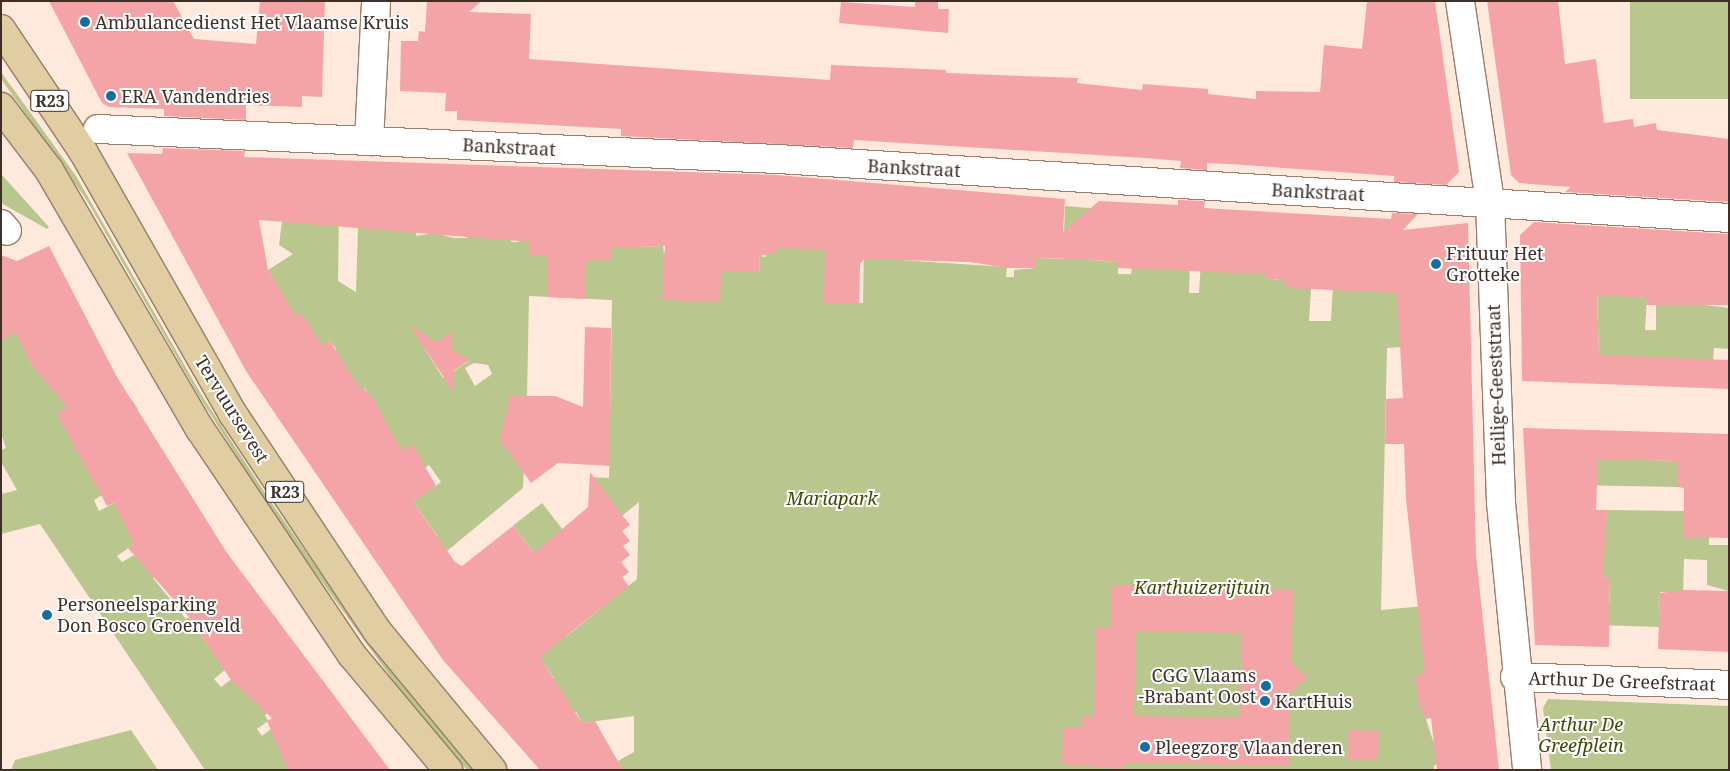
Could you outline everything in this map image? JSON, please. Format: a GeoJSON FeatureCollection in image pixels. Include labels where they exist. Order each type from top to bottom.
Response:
{"type":"FeatureCollection","features":[{"type":"Feature","properties":{"kind":"main road","name":"Tervuursevest"},"geometry":{"type":"LineString","coordinates":[[1,30],[84,153],[232,414],[378,632],[492,770]]}},
{"type":"Feature","properties":{"kind":"main road","name":"Tervuursevest"},"geometry":{"type":"LineString","coordinates":[[1,107],[49,170],[222,461],[352,655],[448,770]]}},
{"type":"Feature","properties":{"kind":"street"},"geometry":{"type":"LineString","coordinates":[[369,141],[376,1]]}},
{"type":"Feature","properties":{"kind":"street","name":"Heilige-Geeststraat"},"geometry":{"type":"LineString","coordinates":[[1460,1],[1490,202],[1500,494],[1515,676],[1527,770]]}},
{"type":"Feature","properties":{"kind":"street","name":"Bankstraat"},"geometry":{"type":"LineString","coordinates":[[111,130],[778,159],[1729,218]]}},
{"type":"Feature","properties":{"kind":"street","name":"Arthur De Greefstraat"},"geometry":{"type":"LineString","coordinates":[[1515,676],[1729,685]]}},
{"type":"Feature","properties":{"kind":"green space"},"geometry":{"type":"Polygon","coordinates":[[[1630,1],[1729,1],[1729,99],[1630,99],[1630,1]]]}},
{"type":"Feature","properties":{"kind":"green space"},"geometry":{"type":"Polygon","coordinates":[[[1,72],[76,176],[201,394],[269,499],[369,643],[473,770],[467,770],[395,683],[280,524],[200,398],[86,199],[1,79],[1,72]]]}},
{"type":"Feature","properties":{"kind":"green space"},"geometry":{"type":"Polygon","coordinates":[[[1,174],[49,227],[47,229],[1,203],[1,174]]]}},
{"type":"Feature","properties":{"kind":"green space"},"geometry":{"type":"Polygon","coordinates":[[[1065,206],[1090,208],[1089,260],[1118,262],[1118,274],[1131,274],[1135,244],[1190,260],[1189,293],[1199,293],[1201,261],[1266,272],[1265,278],[1278,280],[1280,263],[1311,289],[1309,321],[1331,321],[1333,285],[1402,283],[1402,347],[1387,348],[1381,610],[1425,606],[1444,650],[1426,719],[1433,741],[1440,740],[1443,764],[1434,765],[1434,770],[622,770],[618,761],[634,752],[634,716],[582,723],[576,712],[571,714],[549,684],[554,678],[540,658],[530,588],[567,636],[637,579],[639,502],[622,516],[590,477],[609,478],[612,300],[529,296],[527,398],[505,417],[526,425],[523,488],[441,556],[431,543],[438,537],[413,502],[441,482],[429,465],[401,484],[401,452],[365,388],[336,407],[336,349],[330,341],[311,353],[302,314],[285,324],[286,300],[268,270],[293,254],[279,245],[282,221],[339,209],[338,281],[356,292],[358,228],[416,228],[416,236],[435,233],[454,238],[467,238],[468,231],[511,228],[511,242],[519,242],[520,235],[530,235],[530,255],[602,254],[602,260],[611,260],[612,234],[641,241],[641,247],[663,246],[664,253],[701,254],[744,272],[759,272],[760,256],[765,257],[777,235],[825,247],[848,303],[863,303],[864,240],[899,260],[1007,267],[1006,277],[1014,277],[1014,270],[1036,268],[1036,258],[1063,259],[1065,206]],[[437,342],[425,349],[443,378],[469,361],[469,360],[437,342]],[[474,363],[465,368],[475,386],[492,374],[488,365],[474,363]]]}},
{"type":"Feature","properties":{"kind":"green space"},"geometry":{"type":"Polygon","coordinates":[[[1636,284],[1636,297],[1647,298],[1645,330],[1656,330],[1656,299],[1729,308],[1729,349],[1714,348],[1713,360],[1599,356],[1597,290],[1636,284]]]}},
{"type":"Feature","properties":{"kind":"green space"},"geometry":{"type":"Polygon","coordinates":[[[1,298],[32,365],[118,408],[132,400],[138,409],[76,447],[111,490],[94,500],[99,511],[114,503],[140,540],[117,556],[122,562],[152,545],[166,565],[153,578],[186,619],[217,599],[224,609],[196,628],[225,670],[214,679],[221,687],[240,673],[284,702],[265,715],[268,721],[257,729],[262,736],[276,725],[315,770],[205,770],[40,524],[1,534],[1,494],[17,490],[1,462],[1,450],[6,448],[1,433],[1,298]]]}},
{"type":"Feature","properties":{"kind":"green space"},"geometry":{"type":"Polygon","coordinates":[[[1585,458],[1678,461],[1678,487],[1571,485],[1585,458]]]}},
{"type":"Feature","properties":{"kind":"green space"},"geometry":{"type":"Polygon","coordinates":[[[542,503],[578,549],[549,571],[513,526],[542,503]]]}},
{"type":"Feature","properties":{"kind":"green space"},"geometry":{"type":"Polygon","coordinates":[[[1607,510],[1684,511],[1709,537],[1709,545],[1729,545],[1729,591],[1707,585],[1707,560],[1684,559],[1683,593],[1660,592],[1659,627],[1597,625],[1610,602],[1610,578],[1601,577],[1607,510]]]}},
{"type":"Feature","properties":{"kind":"green space","name":"Arthur De Greefplein"},"geometry":{"type":"Polygon","coordinates":[[[1548,699],[1729,706],[1729,770],[1551,770],[1543,708],[1548,699]]]}},
{"type":"Feature","properties":{"kind":"green space"},"geometry":{"type":"Polygon","coordinates":[[[131,730],[158,770],[11,770],[15,760],[131,730]]]}},
{"type":"Feature","properties":{"kind":"building"},"geometry":{"type":"Polygon","coordinates":[[[49,1],[173,1],[194,39],[256,44],[260,1],[325,1],[322,97],[302,96],[302,107],[246,105],[246,120],[164,116],[164,109],[109,107],[102,103],[49,1]]]}},
{"type":"Feature","properties":{"kind":"building"},"geometry":{"type":"Polygon","coordinates":[[[427,1],[482,1],[469,12],[531,14],[529,59],[830,80],[831,65],[946,70],[946,73],[1078,78],[1077,83],[1142,90],[1143,84],[1208,89],[1208,94],[1256,99],[1256,91],[1320,92],[1324,45],[1362,49],[1367,2],[1435,1],[1459,172],[1446,185],[1394,182],[1394,176],[1230,164],[1207,163],[1207,170],[1180,168],[1181,161],[1145,158],[854,140],[853,148],[621,136],[621,129],[457,120],[457,111],[445,111],[446,93],[400,91],[401,41],[418,41],[419,31],[425,32],[427,1]]]}},
{"type":"Feature","properties":{"kind":"building"},"geometry":{"type":"Polygon","coordinates":[[[915,1],[938,1],[938,9],[949,9],[948,33],[839,23],[841,2],[915,7],[915,1]]]}},
{"type":"Feature","properties":{"kind":"building"},"geometry":{"type":"Polygon","coordinates":[[[1487,1],[1558,1],[1565,64],[1596,59],[1604,123],[1633,119],[1634,127],[1656,123],[1657,130],[1729,139],[1729,202],[1565,192],[1571,187],[1519,183],[1511,175],[1487,1]]]}},
{"type":"Feature","properties":{"kind":"building"},"geometry":{"type":"Polygon","coordinates":[[[163,148],[245,151],[244,157],[777,175],[1065,199],[1063,232],[1099,201],[1178,205],[1178,200],[1205,201],[1204,208],[1391,219],[1392,213],[1418,214],[1403,230],[1468,223],[1476,555],[1499,770],[1437,770],[1431,718],[1426,719],[1419,703],[1415,675],[1425,674],[1406,499],[1404,444],[1385,444],[1386,399],[1403,398],[1397,293],[1286,288],[1287,281],[1265,278],[1265,274],[1118,268],[1118,262],[1076,259],[1036,258],[1036,268],[1007,268],[970,262],[864,259],[860,264],[859,304],[824,304],[825,250],[778,248],[778,252],[760,256],[759,272],[721,272],[720,302],[682,301],[662,299],[665,246],[612,248],[612,260],[585,261],[586,299],[547,297],[548,256],[530,255],[530,242],[259,220],[268,270],[297,317],[302,313],[322,346],[330,341],[361,390],[364,388],[375,402],[402,451],[413,445],[436,486],[413,502],[455,562],[462,566],[513,526],[534,553],[588,507],[590,472],[630,525],[622,531],[630,541],[623,546],[630,555],[621,562],[629,572],[622,577],[629,586],[540,657],[582,723],[595,721],[623,770],[540,770],[443,660],[246,371],[127,153],[162,154],[163,148]]]}},
{"type":"Feature","properties":{"kind":"building"},"geometry":{"type":"Polygon","coordinates":[[[1534,222],[1729,234],[1729,305],[1646,305],[1647,298],[1597,295],[1599,355],[1729,360],[1729,389],[1522,381],[1520,235],[1534,222]]]}},
{"type":"Feature","properties":{"kind":"building"},"geometry":{"type":"Polygon","coordinates":[[[49,246],[117,377],[227,553],[390,770],[288,770],[267,721],[272,718],[231,680],[189,617],[128,548],[134,544],[114,503],[107,506],[57,414],[67,407],[32,365],[16,333],[1,340],[1,255],[17,261],[49,246]]]}},
{"type":"Feature","properties":{"kind":"building"},"geometry":{"type":"Polygon","coordinates":[[[410,326],[437,342],[452,332],[452,350],[470,360],[453,371],[454,393],[410,326]]]}},
{"type":"Feature","properties":{"kind":"building"},"geometry":{"type":"Polygon","coordinates":[[[585,327],[611,328],[610,466],[558,463],[531,483],[500,440],[510,396],[555,396],[583,407],[585,327]]]}},
{"type":"Feature","properties":{"kind":"building"},"geometry":{"type":"Polygon","coordinates":[[[1523,428],[1729,434],[1729,538],[1684,537],[1684,488],[1678,487],[1678,461],[1598,459],[1596,510],[1607,510],[1603,577],[1610,578],[1609,647],[1535,645],[1523,428]]]}},
{"type":"Feature","properties":{"kind":"building","name":"KartHuis"},"geometry":{"type":"Polygon","coordinates":[[[1112,585],[1294,590],[1291,662],[1307,677],[1290,693],[1289,766],[1126,763],[1121,769],[1062,764],[1063,727],[1082,727],[1083,716],[1094,717],[1096,627],[1112,627],[1112,585]],[[1136,631],[1134,716],[1240,718],[1242,633],[1136,631]]]}},
{"type":"Feature","properties":{"kind":"building"},"geometry":{"type":"Polygon","coordinates":[[[1684,590],[1729,591],[1729,652],[1658,649],[1660,593],[1684,590]]]}},
{"type":"Feature","properties":{"kind":"building"},"geometry":{"type":"Polygon","coordinates":[[[1349,730],[1379,731],[1378,760],[1348,759],[1349,730]]]}},
{"type":"Feature","properties":{"kind":"place","name":"Ambulancedienst Het Vlaamse Kruis"},"geometry":{"type":"Point","coordinates":[85,22]}},
{"type":"Feature","properties":{"kind":"place","name":"ERA Vandendries"},"geometry":{"type":"Point","coordinates":[111,96]}},
{"type":"Feature","properties":{"kind":"place","name":"Frituur Het Grotteke"},"geometry":{"type":"Point","coordinates":[1436,264]}},
{"type":"Feature","properties":{"kind":"place","name":"Personeelsparking Don Bosco Groenveld"},"geometry":{"type":"Point","coordinates":[47,615]}},
{"type":"Feature","properties":{"kind":"place","name":"CGG Vlaams -Brabant Oost"},"geometry":{"type":"Point","coordinates":[1266,686]}},
{"type":"Feature","properties":{"kind":"place","name":"KartHuis"},"geometry":{"type":"Point","coordinates":[1265,701]}},
{"type":"Feature","properties":{"kind":"place","name":"Pleegzorg Vlaanderen"},"geometry":{"type":"Point","coordinates":[1145,747]}},
{"type":"Feature","properties":{"kind":"park label","name":"Mariapark"},"geometry":{"type":"Point","coordinates":[832,498]}},
{"type":"Feature","properties":{"kind":"park label","name":"Karthuizerijtuin"},"geometry":{"type":"Point","coordinates":[1202,587]}}]}
